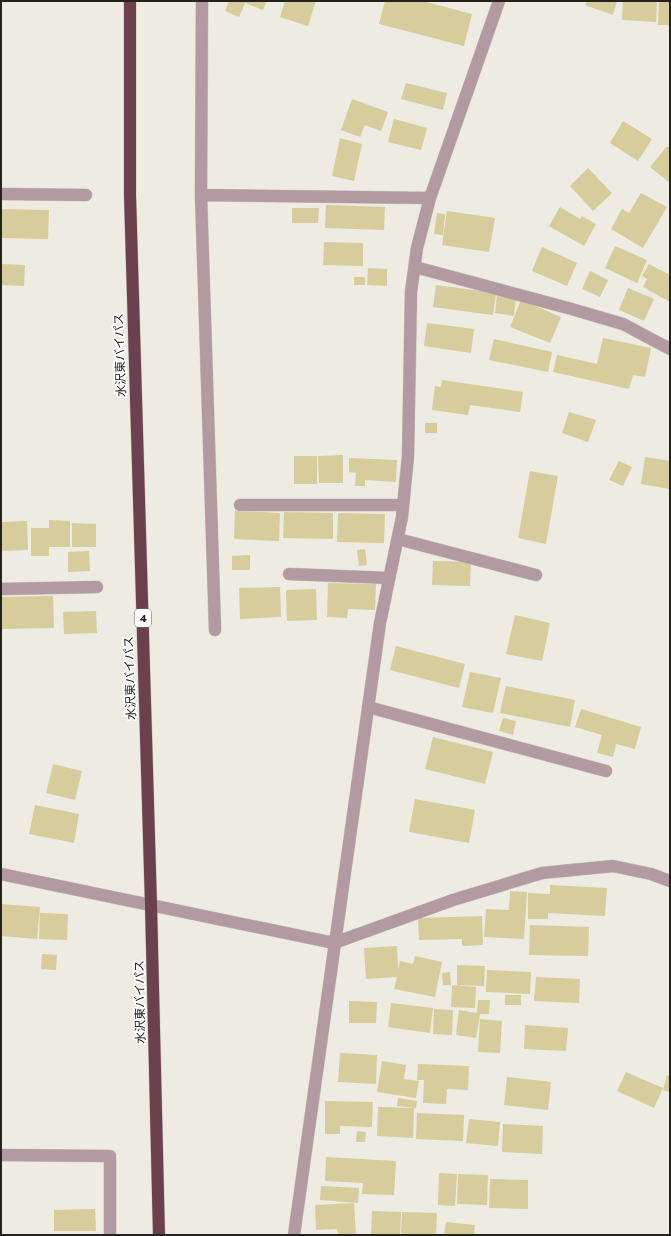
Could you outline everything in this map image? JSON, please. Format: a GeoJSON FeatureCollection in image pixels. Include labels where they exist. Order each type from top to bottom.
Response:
{"type":"FeatureCollection","features":[{"type":"Feature","properties":{"kind":"highway","name":"水沢東バイパス"},"geometry":{"type":"LineString","coordinates":[[130,1],[130,195],[152,906],[159,1235]]}},
{"type":"Feature","properties":{"kind":"street"},"geometry":{"type":"LineString","coordinates":[[202,1],[201,195],[215,630]]}},
{"type":"Feature","properties":{"kind":"street"},"geometry":{"type":"LineString","coordinates":[[294,1235],[380,623],[398,539],[403,506],[408,456],[411,292],[417,248],[430,198],[498,1]]}},
{"type":"Feature","properties":{"kind":"street"},"geometry":{"type":"LineString","coordinates":[[1,194],[86,195]]}},
{"type":"Feature","properties":{"kind":"street"},"geometry":{"type":"LineString","coordinates":[[201,195],[430,198]]}},
{"type":"Feature","properties":{"kind":"street"},"geometry":{"type":"LineString","coordinates":[[415,267],[623,324],[670,349]]}},
{"type":"Feature","properties":{"kind":"street"},"geometry":{"type":"LineString","coordinates":[[240,506],[403,506]]}},
{"type":"Feature","properties":{"kind":"street"},"geometry":{"type":"LineString","coordinates":[[398,539],[536,575]]}},
{"type":"Feature","properties":{"kind":"street"},"geometry":{"type":"LineString","coordinates":[[289,574],[389,578]]}},
{"type":"Feature","properties":{"kind":"street"},"geometry":{"type":"LineString","coordinates":[[1,589],[97,587]]}},
{"type":"Feature","properties":{"kind":"street"},"geometry":{"type":"LineString","coordinates":[[368,707],[606,771]]}},
{"type":"Feature","properties":{"kind":"street"},"geometry":{"type":"LineString","coordinates":[[1,874],[334,942],[453,900],[542,872],[612,866],[652,874],[670,881]]}},
{"type":"Feature","properties":{"kind":"street"},"geometry":{"type":"LineString","coordinates":[[1,1155],[110,1156],[110,1235]]}},
{"type":"Feature","properties":{"kind":"building"},"geometry":{"type":"Polygon","coordinates":[[[229,1],[267,1],[263,10],[245,3],[239,17],[225,11],[229,1]]]}},
{"type":"Feature","properties":{"kind":"building"},"geometry":{"type":"Polygon","coordinates":[[[285,1],[316,1],[308,26],[280,17],[285,1]]]}},
{"type":"Feature","properties":{"kind":"building"},"geometry":{"type":"Polygon","coordinates":[[[385,1],[422,1],[472,14],[464,46],[379,24],[385,1]]]}},
{"type":"Feature","properties":{"kind":"building"},"geometry":{"type":"Polygon","coordinates":[[[587,1],[617,1],[613,15],[585,5],[587,1]]]}},
{"type":"Feature","properties":{"kind":"building"},"geometry":{"type":"Polygon","coordinates":[[[623,1],[657,1],[656,22],[622,20],[623,1]]]}},
{"type":"Feature","properties":{"kind":"building"},"geometry":{"type":"Polygon","coordinates":[[[659,1],[670,1],[670,25],[658,25],[659,1]]]}},
{"type":"Feature","properties":{"kind":"building"},"geometry":{"type":"Polygon","coordinates":[[[406,83],[447,93],[443,110],[401,99],[406,83]]]}},
{"type":"Feature","properties":{"kind":"building"},"geometry":{"type":"Polygon","coordinates":[[[352,99],[388,112],[381,131],[365,125],[360,137],[341,130],[352,99]]]}},
{"type":"Feature","properties":{"kind":"building"},"geometry":{"type":"Polygon","coordinates":[[[394,119],[427,128],[421,150],[388,142],[394,119]]]}},
{"type":"Feature","properties":{"kind":"building"},"geometry":{"type":"Polygon","coordinates":[[[623,121],[652,139],[638,161],[610,143],[623,121]]]}},
{"type":"Feature","properties":{"kind":"building"},"geometry":{"type":"Polygon","coordinates":[[[340,138],[362,144],[354,181],[332,176],[340,138]]]}},
{"type":"Feature","properties":{"kind":"building"},"geometry":{"type":"Polygon","coordinates":[[[667,146],[670,148],[670,183],[650,167],[667,146]]]}},
{"type":"Feature","properties":{"kind":"building"},"geometry":{"type":"Polygon","coordinates":[[[588,168],[612,193],[593,211],[570,186],[588,168]]]}},
{"type":"Feature","properties":{"kind":"building"},"geometry":{"type":"Polygon","coordinates":[[[641,193],[667,207],[643,248],[611,229],[622,209],[629,213],[641,193]]]}},
{"type":"Feature","properties":{"kind":"building"},"geometry":{"type":"Polygon","coordinates":[[[326,205],[385,207],[384,230],[325,228],[326,205]]]}},
{"type":"Feature","properties":{"kind":"building"},"geometry":{"type":"Polygon","coordinates":[[[560,207],[580,219],[582,216],[596,224],[584,246],[549,226],[560,207]]]}},
{"type":"Feature","properties":{"kind":"building"},"geometry":{"type":"Polygon","coordinates":[[[292,208],[319,208],[318,223],[292,223],[292,208]]]}},
{"type":"Feature","properties":{"kind":"building"},"geometry":{"type":"Polygon","coordinates":[[[1,209],[49,210],[48,239],[1,238],[1,209]]]}},
{"type":"Feature","properties":{"kind":"building"},"geometry":{"type":"Polygon","coordinates":[[[447,211],[495,218],[489,252],[442,245],[447,211]]]}},
{"type":"Feature","properties":{"kind":"building"},"geometry":{"type":"Polygon","coordinates":[[[437,213],[445,214],[443,235],[434,234],[437,213]]]}},
{"type":"Feature","properties":{"kind":"building"},"geometry":{"type":"Polygon","coordinates":[[[324,242],[363,243],[363,266],[323,265],[324,242]]]}},
{"type":"Feature","properties":{"kind":"building"},"geometry":{"type":"Polygon","coordinates":[[[615,246],[647,260],[637,283],[605,268],[615,246]]]}},
{"type":"Feature","properties":{"kind":"building"},"geometry":{"type":"Polygon","coordinates":[[[542,247],[577,263],[567,286],[532,271],[542,247]]]}},
{"type":"Feature","properties":{"kind":"building"},"geometry":{"type":"Polygon","coordinates":[[[1,264],[25,265],[24,286],[1,285],[1,264]]]}},
{"type":"Feature","properties":{"kind":"building"},"geometry":{"type":"Polygon","coordinates":[[[649,264],[670,275],[670,302],[643,287],[647,279],[642,276],[649,264]]]}},
{"type":"Feature","properties":{"kind":"building"},"geometry":{"type":"Polygon","coordinates":[[[368,268],[387,269],[387,286],[367,285],[368,268]]]}},
{"type":"Feature","properties":{"kind":"building"},"geometry":{"type":"Polygon","coordinates":[[[590,271],[608,280],[600,297],[582,289],[590,271]]]}},
{"type":"Feature","properties":{"kind":"building"},"geometry":{"type":"Polygon","coordinates":[[[354,277],[365,277],[365,285],[354,285],[354,277]]]}},
{"type":"Feature","properties":{"kind":"building"},"geometry":{"type":"Polygon","coordinates":[[[436,285],[496,293],[493,315],[433,307],[436,285]]]}},
{"type":"Feature","properties":{"kind":"building"},"geometry":{"type":"Polygon","coordinates":[[[628,288],[654,299],[644,321],[619,310],[628,288]]]}},
{"type":"Feature","properties":{"kind":"building"},"geometry":{"type":"Polygon","coordinates":[[[497,296],[516,298],[514,316],[495,313],[497,296]]]}},
{"type":"Feature","properties":{"kind":"building"},"geometry":{"type":"Polygon","coordinates":[[[521,300],[561,317],[550,343],[510,327],[521,300]]]}},
{"type":"Feature","properties":{"kind":"building"},"geometry":{"type":"Polygon","coordinates":[[[427,323],[474,329],[471,353],[424,346],[427,323]]]}},
{"type":"Feature","properties":{"kind":"building"},"geometry":{"type":"Polygon","coordinates":[[[603,338],[651,348],[645,377],[633,375],[629,389],[553,372],[557,355],[597,364],[603,338]]]}},
{"type":"Feature","properties":{"kind":"building"},"geometry":{"type":"Polygon","coordinates":[[[494,339],[552,352],[548,372],[489,360],[494,339]]]}},
{"type":"Feature","properties":{"kind":"building"},"geometry":{"type":"Polygon","coordinates":[[[442,380],[523,392],[520,412],[470,405],[468,415],[432,410],[435,386],[441,387],[442,380]]]}},
{"type":"Feature","properties":{"kind":"building"},"geometry":{"type":"Polygon","coordinates":[[[569,412],[596,420],[588,442],[562,433],[569,412]]]}},
{"type":"Feature","properties":{"kind":"building"},"geometry":{"type":"Polygon","coordinates":[[[425,423],[437,423],[437,433],[425,433],[425,423]]]}},
{"type":"Feature","properties":{"kind":"building"},"geometry":{"type":"Polygon","coordinates":[[[343,455],[343,483],[319,483],[318,456],[343,455]]]}},
{"type":"Feature","properties":{"kind":"building"},"geometry":{"type":"Polygon","coordinates":[[[294,456],[317,456],[317,484],[294,484],[294,456]]]}},
{"type":"Feature","properties":{"kind":"building"},"geometry":{"type":"Polygon","coordinates":[[[645,457],[670,461],[670,489],[641,484],[645,457]]]}},
{"type":"Feature","properties":{"kind":"building"},"geometry":{"type":"Polygon","coordinates":[[[349,458],[397,460],[396,482],[365,480],[365,486],[355,486],[356,473],[349,472],[349,458]]]}},
{"type":"Feature","properties":{"kind":"building"},"geometry":{"type":"Polygon","coordinates":[[[619,461],[632,467],[623,486],[609,480],[619,461]]]}},
{"type":"Feature","properties":{"kind":"building"},"geometry":{"type":"Polygon","coordinates":[[[530,471],[558,476],[546,544],[518,538],[530,471]]]}},
{"type":"Feature","properties":{"kind":"building"},"geometry":{"type":"Polygon","coordinates":[[[235,511],[280,513],[279,541],[234,539],[235,511]]]}},
{"type":"Feature","properties":{"kind":"building"},"geometry":{"type":"Polygon","coordinates":[[[284,512],[333,513],[333,539],[283,538],[284,512]]]}},
{"type":"Feature","properties":{"kind":"building"},"geometry":{"type":"Polygon","coordinates":[[[338,513],[385,514],[384,543],[337,542],[338,513]]]}},
{"type":"Feature","properties":{"kind":"building"},"geometry":{"type":"Polygon","coordinates":[[[49,520],[70,521],[70,547],[49,547],[49,556],[31,556],[31,528],[49,528],[49,520]]]}},
{"type":"Feature","properties":{"kind":"building"},"geometry":{"type":"Polygon","coordinates":[[[27,521],[28,550],[1,551],[1,522],[27,521]]]}},
{"type":"Feature","properties":{"kind":"building"},"geometry":{"type":"Polygon","coordinates":[[[72,523],[96,524],[96,547],[72,547],[72,523]]]}},
{"type":"Feature","properties":{"kind":"building"},"geometry":{"type":"Polygon","coordinates":[[[365,549],[367,565],[359,566],[357,550],[365,549]]]}},
{"type":"Feature","properties":{"kind":"building"},"geometry":{"type":"Polygon","coordinates":[[[89,551],[90,571],[68,572],[68,552],[89,551]]]}},
{"type":"Feature","properties":{"kind":"building"},"geometry":{"type":"Polygon","coordinates":[[[250,555],[250,570],[232,570],[232,556],[250,555]]]}},
{"type":"Feature","properties":{"kind":"building"},"geometry":{"type":"Polygon","coordinates":[[[433,561],[471,562],[470,586],[432,585],[433,561]]]}},
{"type":"Feature","properties":{"kind":"building"},"geometry":{"type":"Polygon","coordinates":[[[328,583],[376,584],[375,610],[348,609],[347,618],[327,617],[328,583]]]}},
{"type":"Feature","properties":{"kind":"building"},"geometry":{"type":"Polygon","coordinates":[[[280,587],[281,617],[240,619],[239,588],[280,587]]]}},
{"type":"Feature","properties":{"kind":"building"},"geometry":{"type":"Polygon","coordinates":[[[316,589],[317,620],[287,621],[286,590],[316,589]]]}},
{"type":"Feature","properties":{"kind":"building"},"geometry":{"type":"Polygon","coordinates":[[[53,596],[54,628],[1,629],[1,597],[53,596]]]}},
{"type":"Feature","properties":{"kind":"building"},"geometry":{"type":"Polygon","coordinates":[[[96,611],[97,633],[64,634],[63,612],[96,611]]]}},
{"type":"Feature","properties":{"kind":"building"},"geometry":{"type":"Polygon","coordinates":[[[515,615],[550,623],[542,661],[506,654],[515,615]]]}},
{"type":"Feature","properties":{"kind":"building"},"geometry":{"type":"Polygon","coordinates":[[[396,646],[465,664],[459,688],[390,670],[396,646]]]}},
{"type":"Feature","properties":{"kind":"building"},"geometry":{"type":"Polygon","coordinates":[[[470,672],[501,678],[493,713],[462,707],[470,672]]]}},
{"type":"Feature","properties":{"kind":"building"},"geometry":{"type":"Polygon","coordinates":[[[506,686],[575,700],[570,727],[500,713],[506,686]]]}},
{"type":"Feature","properties":{"kind":"building"},"geometry":{"type":"Polygon","coordinates":[[[581,709],[641,727],[635,749],[616,744],[613,757],[597,753],[602,735],[575,727],[581,709]]]}},
{"type":"Feature","properties":{"kind":"building"},"geometry":{"type":"Polygon","coordinates":[[[503,718],[516,721],[513,735],[499,731],[503,718]]]}},
{"type":"Feature","properties":{"kind":"building"},"geometry":{"type":"Polygon","coordinates":[[[433,737],[493,752],[485,784],[425,769],[433,737]]]}},
{"type":"Feature","properties":{"kind":"building"},"geometry":{"type":"Polygon","coordinates":[[[53,764],[82,771],[75,800],[46,793],[53,764]]]}},
{"type":"Feature","properties":{"kind":"building"},"geometry":{"type":"Polygon","coordinates":[[[415,799],[475,810],[469,843],[409,832],[415,799]]]}},
{"type":"Feature","properties":{"kind":"building"},"geometry":{"type":"Polygon","coordinates":[[[35,805],[79,814],[74,843],[29,834],[35,805]]]}},
{"type":"Feature","properties":{"kind":"building"},"geometry":{"type":"Polygon","coordinates":[[[550,885],[607,888],[605,916],[548,913],[548,919],[528,919],[528,893],[550,894],[550,885]]]}},
{"type":"Feature","properties":{"kind":"building"},"geometry":{"type":"Polygon","coordinates":[[[510,891],[527,892],[524,939],[484,937],[486,909],[509,910],[510,891]]]}},
{"type":"Feature","properties":{"kind":"building"},"geometry":{"type":"Polygon","coordinates":[[[1,904],[40,907],[37,939],[1,936],[1,904]]]}},
{"type":"Feature","properties":{"kind":"building"},"geometry":{"type":"Polygon","coordinates":[[[40,913],[68,914],[67,940],[39,939],[40,913]]]}},
{"type":"Feature","properties":{"kind":"building"},"geometry":{"type":"Polygon","coordinates":[[[482,916],[483,945],[462,946],[462,939],[419,940],[418,918],[482,916]]]}},
{"type":"Feature","properties":{"kind":"building"},"geometry":{"type":"Polygon","coordinates":[[[530,925],[589,927],[588,956],[529,955],[530,925]]]}},
{"type":"Feature","properties":{"kind":"building"},"geometry":{"type":"Polygon","coordinates":[[[397,946],[398,969],[400,961],[413,964],[415,956],[442,962],[435,997],[394,989],[397,977],[366,979],[364,948],[397,946]]]}},
{"type":"Feature","properties":{"kind":"building"},"geometry":{"type":"Polygon","coordinates":[[[42,954],[57,955],[56,970],[41,969],[42,954]]]}},
{"type":"Feature","properties":{"kind":"building"},"geometry":{"type":"Polygon","coordinates":[[[457,965],[485,966],[484,986],[457,985],[457,965]]]}},
{"type":"Feature","properties":{"kind":"building"},"geometry":{"type":"Polygon","coordinates":[[[487,970],[531,972],[530,994],[486,992],[487,970]]]}},
{"type":"Feature","properties":{"kind":"building"},"geometry":{"type":"Polygon","coordinates":[[[450,972],[451,985],[443,985],[442,973],[450,972]]]}},
{"type":"Feature","properties":{"kind":"building"},"geometry":{"type":"Polygon","coordinates":[[[536,977],[580,979],[579,1003],[534,1001],[536,977]]]}},
{"type":"Feature","properties":{"kind":"building"},"geometry":{"type":"Polygon","coordinates":[[[452,985],[476,987],[475,1008],[451,1007],[452,985]]]}},
{"type":"Feature","properties":{"kind":"building"},"geometry":{"type":"Polygon","coordinates":[[[505,995],[521,995],[521,1005],[505,1005],[505,995]]]}},
{"type":"Feature","properties":{"kind":"building"},"geometry":{"type":"Polygon","coordinates":[[[478,1000],[490,1000],[489,1014],[480,1014],[476,1038],[456,1035],[459,1010],[477,1013],[478,1000]]]}},
{"type":"Feature","properties":{"kind":"building"},"geometry":{"type":"Polygon","coordinates":[[[349,1001],[377,1002],[376,1023],[349,1023],[349,1001]]]}},
{"type":"Feature","properties":{"kind":"building"},"geometry":{"type":"Polygon","coordinates":[[[391,1003],[433,1008],[430,1033],[388,1027],[391,1003]]]}},
{"type":"Feature","properties":{"kind":"building"},"geometry":{"type":"Polygon","coordinates":[[[434,1009],[453,1010],[452,1035],[433,1034],[434,1009]]]}},
{"type":"Feature","properties":{"kind":"building"},"geometry":{"type":"Polygon","coordinates":[[[480,1019],[502,1021],[500,1053],[478,1052],[480,1019]]]}},
{"type":"Feature","properties":{"kind":"building"},"geometry":{"type":"Polygon","coordinates":[[[525,1025],[568,1028],[566,1051],[524,1049],[525,1025]]]}},
{"type":"Feature","properties":{"kind":"building"},"geometry":{"type":"Polygon","coordinates":[[[340,1053],[377,1055],[376,1084],[338,1082],[340,1053]]]}},
{"type":"Feature","properties":{"kind":"building"},"geometry":{"type":"Polygon","coordinates":[[[382,1061],[406,1065],[404,1079],[419,1081],[416,1098],[377,1092],[382,1061]]]}},
{"type":"Feature","properties":{"kind":"building"},"geometry":{"type":"Polygon","coordinates":[[[418,1064],[469,1066],[468,1090],[447,1089],[446,1104],[423,1103],[424,1080],[417,1080],[418,1064]]]}},
{"type":"Feature","properties":{"kind":"building"},"geometry":{"type":"Polygon","coordinates":[[[626,1072],[663,1088],[654,1108],[617,1091],[626,1072]]]}},
{"type":"Feature","properties":{"kind":"building"},"geometry":{"type":"Polygon","coordinates":[[[667,1075],[670,1076],[670,1092],[663,1090],[667,1075]]]}},
{"type":"Feature","properties":{"kind":"building"},"geometry":{"type":"Polygon","coordinates":[[[507,1077],[551,1082],[548,1110],[504,1105],[507,1077]]]}},
{"type":"Feature","properties":{"kind":"building"},"geometry":{"type":"Polygon","coordinates":[[[398,1098],[417,1101],[416,1108],[397,1106],[398,1098]]]}},
{"type":"Feature","properties":{"kind":"building"},"geometry":{"type":"Polygon","coordinates":[[[325,1101],[373,1102],[372,1127],[340,1126],[340,1134],[325,1134],[325,1101]]]}},
{"type":"Feature","properties":{"kind":"building"},"geometry":{"type":"Polygon","coordinates":[[[378,1107],[414,1108],[413,1138],[377,1136],[378,1107]]]}},
{"type":"Feature","properties":{"kind":"building"},"geometry":{"type":"Polygon","coordinates":[[[417,1113],[464,1115],[463,1141],[416,1139],[417,1113]]]}},
{"type":"Feature","properties":{"kind":"building"},"geometry":{"type":"Polygon","coordinates":[[[469,1119],[500,1122],[498,1146],[466,1143],[469,1119]]]}},
{"type":"Feature","properties":{"kind":"building"},"geometry":{"type":"Polygon","coordinates":[[[503,1124],[543,1126],[542,1154],[502,1152],[503,1124]]]}},
{"type":"Feature","properties":{"kind":"building"},"geometry":{"type":"Polygon","coordinates":[[[357,1131],[366,1132],[365,1142],[356,1142],[357,1131]]]}},
{"type":"Feature","properties":{"kind":"building"},"geometry":{"type":"Polygon","coordinates":[[[326,1157],[396,1161],[394,1195],[362,1194],[363,1183],[325,1181],[326,1157]]]}},
{"type":"Feature","properties":{"kind":"building"},"geometry":{"type":"Polygon","coordinates":[[[439,1173],[457,1174],[455,1206],[438,1205],[439,1173]]]}},
{"type":"Feature","properties":{"kind":"building"},"geometry":{"type":"Polygon","coordinates":[[[458,1174],[488,1175],[487,1205],[457,1204],[458,1174]]]}},
{"type":"Feature","properties":{"kind":"building"},"geometry":{"type":"Polygon","coordinates":[[[490,1179],[528,1180],[528,1209],[489,1208],[490,1179]]]}},
{"type":"Feature","properties":{"kind":"building"},"geometry":{"type":"Polygon","coordinates":[[[321,1186],[359,1188],[358,1203],[320,1200],[321,1186]]]}},
{"type":"Feature","properties":{"kind":"building"},"geometry":{"type":"Polygon","coordinates":[[[354,1203],[356,1235],[338,1235],[337,1229],[316,1230],[315,1205],[354,1203]]]}},
{"type":"Feature","properties":{"kind":"building"},"geometry":{"type":"Polygon","coordinates":[[[95,1209],[96,1231],[54,1231],[54,1210],[95,1209]]]}},
{"type":"Feature","properties":{"kind":"building"},"geometry":{"type":"Polygon","coordinates":[[[372,1211],[401,1212],[400,1235],[371,1235],[372,1211]]]}},
{"type":"Feature","properties":{"kind":"building"},"geometry":{"type":"Polygon","coordinates":[[[402,1212],[437,1213],[436,1235],[401,1235],[402,1212]]]}},
{"type":"Feature","properties":{"kind":"building"},"geometry":{"type":"Polygon","coordinates":[[[446,1222],[475,1225],[474,1235],[444,1235],[446,1222]]]}}]}
